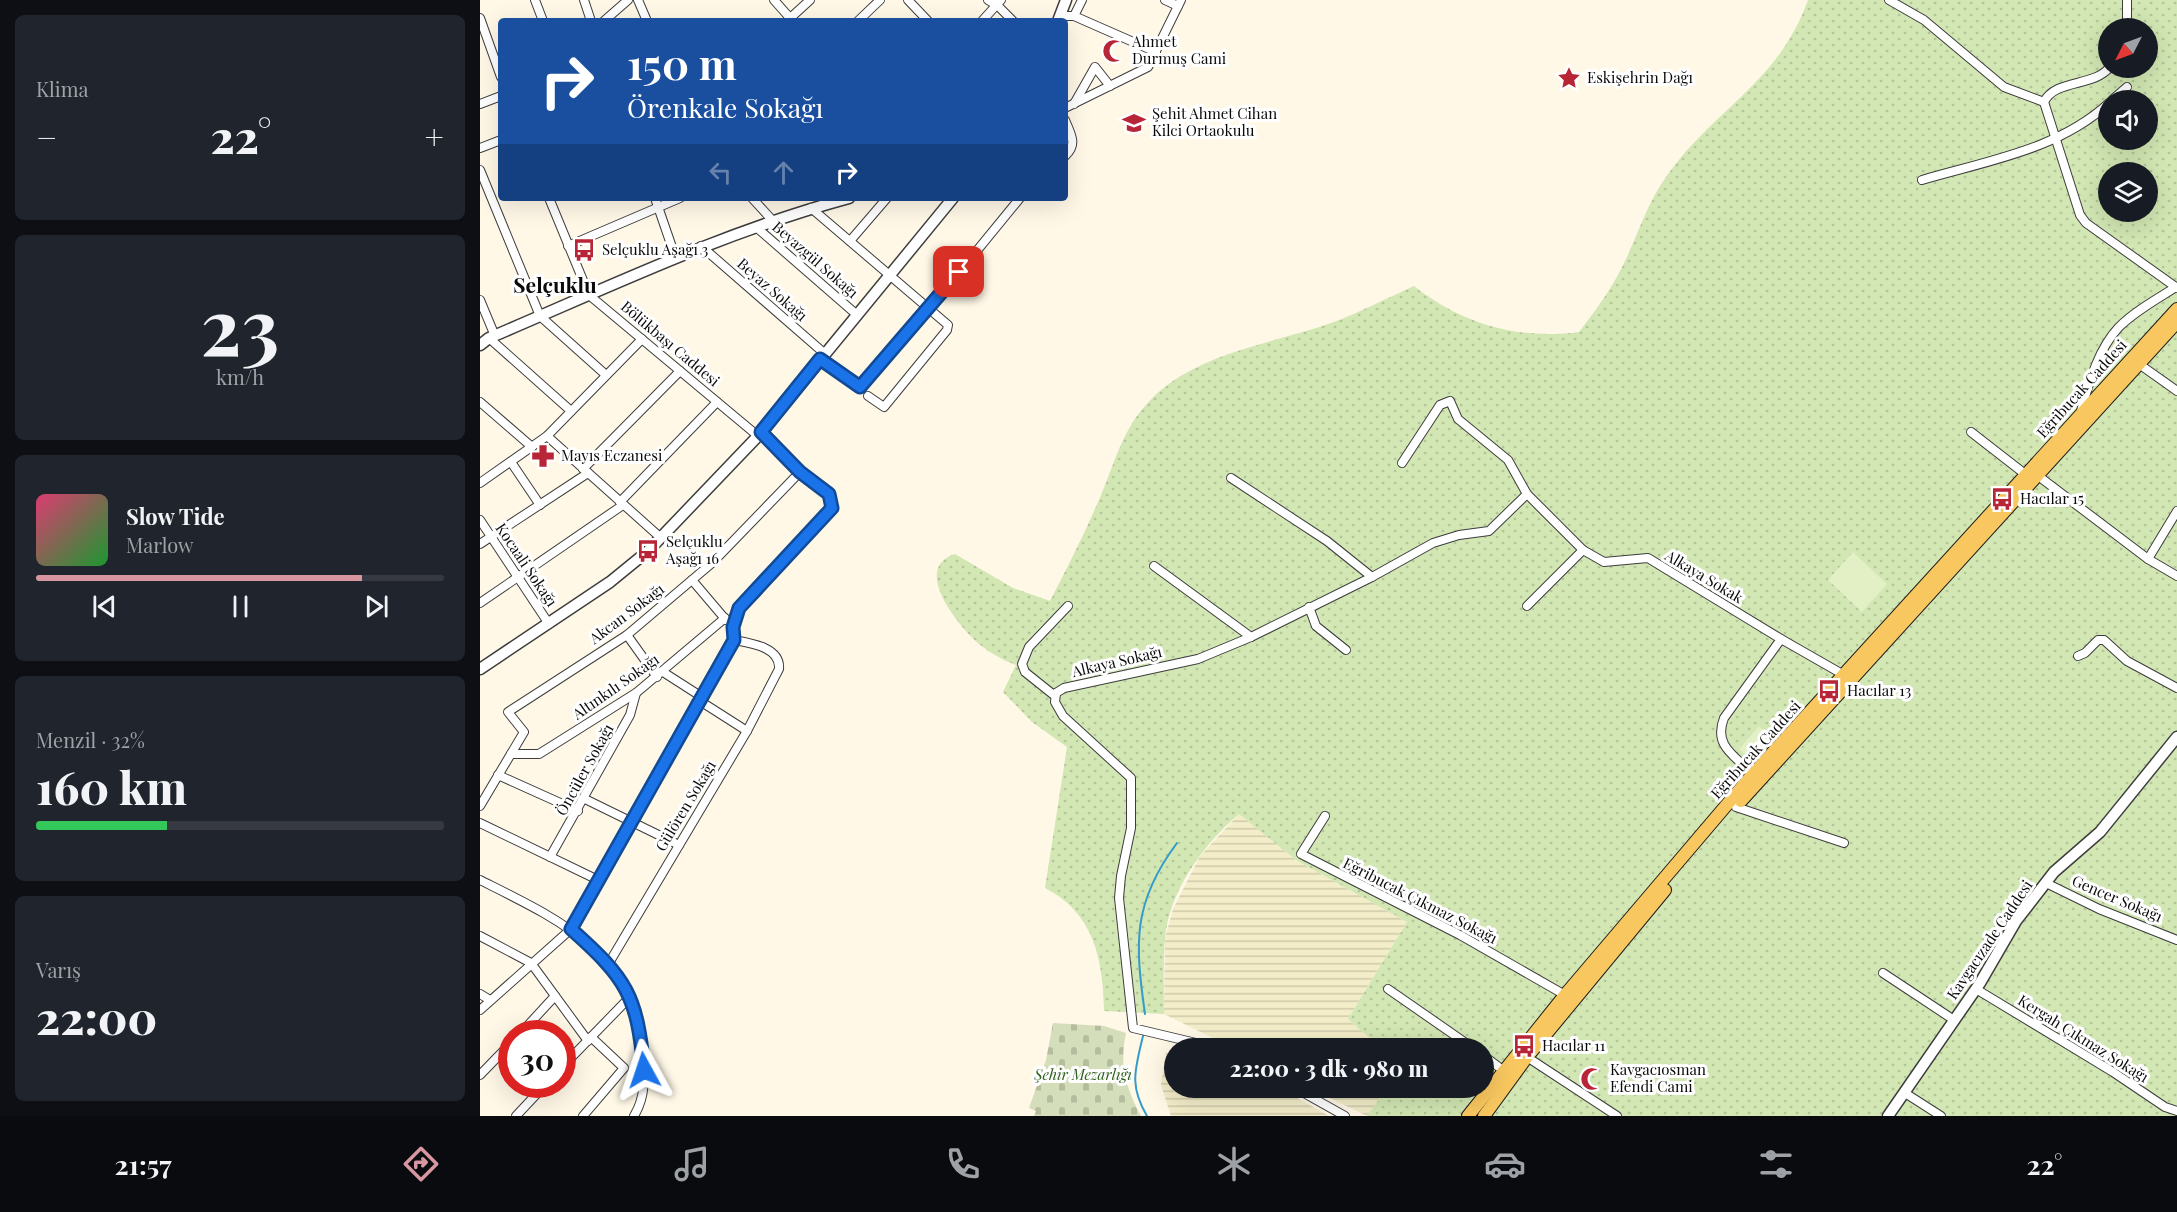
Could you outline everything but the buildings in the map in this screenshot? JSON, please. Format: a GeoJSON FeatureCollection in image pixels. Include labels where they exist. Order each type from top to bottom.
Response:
{"type":"FeatureCollection","features":[{"type":"Feature","properties":{"kind":"main road","name":"Eğribucak Caddesi"},"geometry":{"type":"LineString","coordinates":[[1484,1116],[1527,1057],[1736,807],[2031,475],[2081,412],[2177,309]]}},
{"type":"Feature","properties":{"kind":"main road","name":"Eğribucak Caddesi"},"geometry":{"type":"LineString","coordinates":[[1468,1116],[1565,994],[1754,774],[2031,475],[2177,322]]}},
{"type":"Feature","properties":{"kind":"street"},"geometry":{"type":"LineString","coordinates":[[535,0],[542,18]]}},
{"type":"Feature","properties":{"kind":"street"},"geometry":{"type":"LineString","coordinates":[[584,0],[590,18]]}},
{"type":"Feature","properties":{"kind":"street"},"geometry":{"type":"LineString","coordinates":[[607,18],[628,0]]}},
{"type":"Feature","properties":{"kind":"street"},"geometry":{"type":"LineString","coordinates":[[638,0],[646,18]]}},
{"type":"Feature","properties":{"kind":"street"},"geometry":{"type":"LineString","coordinates":[[774,0],[788,18]]}},
{"type":"Feature","properties":{"kind":"street"},"geometry":{"type":"LineString","coordinates":[[791,18],[810,0]]}},
{"type":"Feature","properties":{"kind":"street"},"geometry":{"type":"LineString","coordinates":[[862,18],[880,0]]}},
{"type":"Feature","properties":{"kind":"street"},"geometry":{"type":"LineString","coordinates":[[908,0],[925,18]]}},
{"type":"Feature","properties":{"kind":"street"},"geometry":{"type":"LineString","coordinates":[[988,0],[999,3],[1010,18]]}},
{"type":"Feature","properties":{"kind":"street"},"geometry":{"type":"LineString","coordinates":[[1059,18],[1066,0]]}},
{"type":"Feature","properties":{"kind":"street"},"geometry":{"type":"LineString","coordinates":[[1074,16],[1082,0]]}},
{"type":"Feature","properties":{"kind":"street"},"geometry":{"type":"LineString","coordinates":[[1068,107],[1148,67],[1180,3],[1165,0]]}},
{"type":"Feature","properties":{"kind":"street"},"geometry":{"type":"LineString","coordinates":[[1889,0],[1924,20],[2004,87],[2044,102]]}},
{"type":"Feature","properties":{"kind":"street"},"geometry":{"type":"LineString","coordinates":[[2127,0],[2127,18]]}},
{"type":"Feature","properties":{"kind":"street"},"geometry":{"type":"LineString","coordinates":[[985,18],[999,3]]}},
{"type":"Feature","properties":{"kind":"street"},"geometry":{"type":"LineString","coordinates":[[1064,18],[1074,16],[1156,52]]}},
{"type":"Feature","properties":{"kind":"street"},"geometry":{"type":"LineString","coordinates":[[480,18],[498,69]]}},
{"type":"Feature","properties":{"kind":"street"},"geometry":{"type":"LineString","coordinates":[[1074,104],[1095,67],[1110,86]]}},
{"type":"Feature","properties":{"kind":"street"},"geometry":{"type":"LineString","coordinates":[[2044,102],[2051,93],[2098,78]]}},
{"type":"Feature","properties":{"kind":"street"},"geometry":{"type":"LineString","coordinates":[[2124,90],[2127,87]]}},
{"type":"Feature","properties":{"kind":"street"},"geometry":{"type":"LineString","coordinates":[[480,104],[498,97]]}},
{"type":"Feature","properties":{"kind":"street"},"geometry":{"type":"LineString","coordinates":[[2044,102],[2080,215],[2086,223],[2176,287],[2119,328],[2105,347],[2090,379],[2081,412]]}},
{"type":"Feature","properties":{"kind":"street"},"geometry":{"type":"LineString","coordinates":[[1922,180],[2055,140],[2098,113]]}},
{"type":"Feature","properties":{"kind":"street"},"geometry":{"type":"LineString","coordinates":[[1068,127],[1074,142],[1068,153]]}},
{"type":"Feature","properties":{"kind":"street"},"geometry":{"type":"LineString","coordinates":[[480,148],[498,141]]}},
{"type":"Feature","properties":{"kind":"street"},"geometry":{"type":"LineString","coordinates":[[480,170],[540,316],[606,375]]}},
{"type":"Feature","properties":{"kind":"street","name":"Bölükbaşı Caddesi"},"geometry":{"type":"LineString","coordinates":[[552,201],[589,295],[717,402],[760,434],[800,472],[829,494],[832,508],[739,608],[733,627]]}},
{"type":"Feature","properties":{"kind":"street"},"geometry":{"type":"LineString","coordinates":[[656,201],[675,256]]}},
{"type":"Feature","properties":{"kind":"street"},"geometry":{"type":"LineString","coordinates":[[568,246],[672,201]]}},
{"type":"Feature","properties":{"kind":"street"},"geometry":{"type":"LineString","coordinates":[[755,201],[773,221]]}},
{"type":"Feature","properties":{"kind":"street"},"geometry":{"type":"LineString","coordinates":[[488,340],[675,256],[828,201]]}},
{"type":"Feature","properties":{"kind":"street"},"geometry":{"type":"LineString","coordinates":[[850,241],[884,201]]}},
{"type":"Feature","properties":{"kind":"street"},"geometry":{"type":"LineString","coordinates":[[480,669],[610,582],[661,538],[760,434],[951,201]]}},
{"type":"Feature","properties":{"kind":"street"},"geometry":{"type":"LineString","coordinates":[[930,308],[1014,201]]}},
{"type":"Feature","properties":{"kind":"street"},"geometry":{"type":"LineString","coordinates":[[811,208],[947,324],[947,330],[884,407],[868,396]]}},
{"type":"Feature","properties":{"kind":"street","name":"Beyazgül Sokağı"},"geometry":{"type":"LineString","coordinates":[[756,227],[856,314]]}},
{"type":"Feature","properties":{"kind":"street","name":"Beyaz Sokağı"},"geometry":{"type":"LineString","coordinates":[[701,246],[822,356],[860,387],[930,308]]}},
{"type":"Feature","properties":{"kind":"street"},"geometry":{"type":"LineString","coordinates":[[480,300],[488,340],[571,411]]}},
{"type":"Feature","properties":{"kind":"street"},"geometry":{"type":"LineString","coordinates":[[480,483],[547,436],[642,339]]}},
{"type":"Feature","properties":{"kind":"street"},"geometry":{"type":"LineString","coordinates":[[2139,364],[2177,391]]}},
{"type":"Feature","properties":{"kind":"street"},"geometry":{"type":"LineString","coordinates":[[480,544],[540,505],[586,471],[680,371]]}},
{"type":"Feature","properties":{"kind":"street","name":"Alkaya Sokak"},"geometry":{"type":"LineString","coordinates":[[1402,463],[1440,405],[1450,401],[1458,419],[1508,460],[1527,494],[1583,550],[1604,562],[1648,558],[1844,675]]}},
{"type":"Feature","properties":{"kind":"street"},"geometry":{"type":"LineString","coordinates":[[480,402],[532,447]]}},
{"type":"Feature","properties":{"kind":"street"},"geometry":{"type":"LineString","coordinates":[[480,603],[622,503],[717,402]]}},
{"type":"Feature","properties":{"kind":"street"},"geometry":{"type":"LineString","coordinates":[[1971,432],[2148,559],[2177,576]]}},
{"type":"Feature","properties":{"kind":"street"},"geometry":{"type":"LineString","coordinates":[[547,436],[661,538]]}},
{"type":"Feature","properties":{"kind":"street"},"geometry":{"type":"LineString","coordinates":[[511,462],[540,505]]}},
{"type":"Feature","properties":{"kind":"street","name":"Akcan Sokağı"},"geometry":{"type":"LineString","coordinates":[[511,754],[524,732],[508,712],[627,635],[712,563],[800,472]]}},
{"type":"Feature","properties":{"kind":"street"},"geometry":{"type":"LineString","coordinates":[[1231,478],[1327,541],[1372,577]]}},
{"type":"Feature","properties":{"kind":"street","name":"Alkaya Sokağı"},"geometry":{"type":"LineString","coordinates":[[1055,696],[1064,688],[1198,659],[1251,637],[1372,577],[1433,543],[1458,535],[1489,531],[1527,494]]}},
{"type":"Feature","properties":{"kind":"street"},"geometry":{"type":"LineString","coordinates":[[2148,559],[2177,511]]}},
{"type":"Feature","properties":{"kind":"street","name":"Kocaali Sokağı"},"geometry":{"type":"LineString","coordinates":[[480,520],[549,624]]}},
{"type":"Feature","properties":{"kind":"street"},"geometry":{"type":"LineString","coordinates":[[1527,606],[1583,550]]}},
{"type":"Feature","properties":{"kind":"street"},"geometry":{"type":"LineString","coordinates":[[1154,566],[1251,637]]}},
{"type":"Feature","properties":{"kind":"street"},"geometry":{"type":"LineString","coordinates":[[480,1010],[571,929],[734,640],[733,627],[692,580]]}},
{"type":"Feature","properties":{"kind":"street"},"geometry":{"type":"LineString","coordinates":[[1068,606],[1029,647],[1022,664],[1025,672],[1055,696],[1058,710],[1063,716],[1131,777],[1131,828],[1119,898],[1133,1028],[1175,1038]]}},
{"type":"Feature","properties":{"kind":"street"},"geometry":{"type":"LineString","coordinates":[[1309,607],[1316,626],[1346,650]]}},
{"type":"Feature","properties":{"kind":"street","name":"Altınkılı Sokağı"},"geometry":{"type":"LineString","coordinates":[[511,754],[539,754],[636,693],[725,618]]}},
{"type":"Feature","properties":{"kind":"street"},"geometry":{"type":"LineString","coordinates":[[627,635],[660,674],[747,731]]}},
{"type":"Feature","properties":{"kind":"street"},"geometry":{"type":"LineString","coordinates":[[1754,774],[1722,742],[1720,728],[1724,718],[1781,639]]}},
{"type":"Feature","properties":{"kind":"street","name":"Gülören Sokağı"},"geometry":{"type":"LineString","coordinates":[[609,963],[747,731],[779,669],[779,661],[767,649],[734,640]]}},
{"type":"Feature","properties":{"kind":"street"},"geometry":{"type":"LineString","coordinates":[[2078,656],[2098,640],[2104,640],[2127,661],[2177,688]]}},
{"type":"Feature","properties":{"kind":"street","name":"Öncüler Sokağı"},"geometry":{"type":"LineString","coordinates":[[550,857],[585,799],[630,716],[636,693]]}},
{"type":"Feature","properties":{"kind":"street","name":"Kavgacızade Caddesi"},"geometry":{"type":"LineString","coordinates":[[1888,1116],[1976,989],[2016,921],[2054,872],[2100,832],[2177,737]]}},
{"type":"Feature","properties":{"kind":"street"},"geometry":{"type":"LineString","coordinates":[[480,806],[511,754]]}},
{"type":"Feature","properties":{"kind":"street"},"geometry":{"type":"LineString","coordinates":[[498,775],[578,811]]}},
{"type":"Feature","properties":{"kind":"street"},"geometry":{"type":"LineString","coordinates":[[585,799],[679,845]]}},
{"type":"Feature","properties":{"kind":"street"},"geometry":{"type":"LineString","coordinates":[[1736,807],[1844,843]]}},
{"type":"Feature","properties":{"kind":"street","name":"Eğribucak Çıkmaz Sokağı"},"geometry":{"type":"LineString","coordinates":[[1325,816],[1301,854],[1460,934],[1565,994]]}},
{"type":"Feature","properties":{"kind":"street"},"geometry":{"type":"LineString","coordinates":[[480,823],[598,880]]}},
{"type":"Feature","properties":{"kind":"street"},"geometry":{"type":"LineString","coordinates":[[480,880],[546,913],[571,929],[609,963],[630,997],[640,1027],[645,1087],[641,1104],[634,1116]]}},
{"type":"Feature","properties":{"kind":"street","name":"Gencer Sokağı"},"geometry":{"type":"LineString","coordinates":[[2046,883],[2099,909],[2177,940]]}},
{"type":"Feature","properties":{"kind":"street"},"geometry":{"type":"LineString","coordinates":[[480,936],[531,963],[589,1039],[624,1068],[612,1085],[583,1116]]}},
{"type":"Feature","properties":{"kind":"street"},"geometry":{"type":"LineString","coordinates":[[1883,973],[1954,1020]]}},
{"type":"Feature","properties":{"kind":"street"},"geometry":{"type":"LineString","coordinates":[[1388,989],[1459,1038]]}},
{"type":"Feature","properties":{"kind":"street","name":"Kergah Çıkmaz Sokağı"},"geometry":{"type":"LineString","coordinates":[[1976,989],[2113,1072],[2164,1107],[2177,1111]]}},
{"type":"Feature","properties":{"kind":"street"},"geometry":{"type":"LineString","coordinates":[[480,994],[490,1000]]}},
{"type":"Feature","properties":{"kind":"street"},"geometry":{"type":"LineString","coordinates":[[533,1020],[555,996]]}},
{"type":"Feature","properties":{"kind":"street"},"geometry":{"type":"LineString","coordinates":[[576,1052],[630,997]]}},
{"type":"Feature","properties":{"kind":"street"},"geometry":{"type":"LineString","coordinates":[[480,1075],[498,1056]]}},
{"type":"Feature","properties":{"kind":"street"},"geometry":{"type":"LineString","coordinates":[[1527,1057],[1617,1116]]}},
{"type":"Feature","properties":{"kind":"street"},"geometry":{"type":"LineString","coordinates":[[1494,1064],[1504,1071]]}},
{"type":"Feature","properties":{"kind":"street"},"geometry":{"type":"LineString","coordinates":[[1905,1093],[1941,1116]]}},
{"type":"Feature","properties":{"kind":"street"},"geometry":{"type":"LineString","coordinates":[[516,1116],[533,1098]]}},
{"type":"Feature","properties":{"kind":"street"},"geometry":{"type":"LineString","coordinates":[[1313,1098],[1345,1116]]}},
{"type":"Feature","properties":{"kind":"shaded area"},"geometry":{"type":"Polygon","coordinates":[[[1239,814],[1296,860],[1407,922],[1348,1019],[1370,1038],[1213,1038],[1164,1014],[1165,938],[1173,909],[1200,856],[1239,814]]]}},
{"type":"Feature","properties":{"kind":"shaded area"},"geometry":{"type":"Polygon","coordinates":[[[1164,1066],[1164,1094],[1161,1085],[1164,1066]]]}},
{"type":"Feature","properties":{"kind":"shaded area"},"geometry":{"type":"Polygon","coordinates":[[[1165,1098],[1298,1098],[1329,1116],[1171,1116],[1165,1098]]]}},
{"type":"Feature","properties":{"kind":"shaded area"},"geometry":{"type":"Polygon","coordinates":[[[1330,1098],[1380,1098],[1367,1116],[1330,1098]]]}},
{"type":"Feature","properties":{"kind":"green space"},"geometry":{"type":"Polygon","coordinates":[[[1808,0],[2177,0],[2177,1116],[1367,1116],[1380,1098],[1494,1098],[1494,1038],[1370,1038],[1348,1019],[1407,922],[1296,860],[1239,814],[1213,840],[1190,870],[1173,904],[1165,939],[1164,1014],[1104,1011],[1098,956],[1085,924],[1062,898],[1045,888],[1067,747],[1032,722],[1003,692],[1016,665],[979,644],[951,612],[938,584],[937,572],[942,561],[955,554],[1013,588],[1050,601],[1089,522],[1133,421],[1158,392],[1203,364],[1228,354],[1331,323],[1414,286],[1451,310],[1492,326],[1534,334],[1579,332],[1599,306],[1616,278],[1649,207],[1666,177],[1684,153],[1780,54],[1795,29],[1808,0]]]}},
{"type":"Feature","properties":{"kind":"green space"},"geometry":{"type":"Polygon","coordinates":[[[1853,552],[1887,584],[1862,612],[1828,580],[1853,552]]]}},
{"type":"Feature","properties":{"kind":"green space"},"geometry":{"type":"Polygon","coordinates":[[[1759,726],[1771,736],[1751,759],[1739,749],[1759,726]]]}},
{"type":"Feature","properties":{"kind":"green space","name":"Şehir Mezarlığı"},"geometry":{"type":"Polygon","coordinates":[[[1053,1023],[1104,1026],[1126,1033],[1123,1056],[1125,1076],[1141,1116],[1034,1116],[1036,1111],[1029,1108],[1046,1060],[1053,1023]]]}},
{"type":"Feature","properties":{"kind":"waterway"},"geometry":{"type":"LineString","coordinates":[[1145,1014],[1139,966],[1140,925],[1144,905],[1152,885],[1177,843]]}},
{"type":"Feature","properties":{"kind":"waterway"},"geometry":{"type":"LineString","coordinates":[[1143,1036],[1135,1077],[1141,1105],[1147,1116]]}},
{"type":"Feature","properties":{"kind":"place","name":"Ahmet Durmuş Cami"},"geometry":{"type":"Point","coordinates":[1114,51]}},
{"type":"Feature","properties":{"kind":"place","name":"Eskişehrin Dağı"},"geometry":{"type":"Point","coordinates":[1569,78]}},
{"type":"Feature","properties":{"kind":"place","name":"Şehit Ahmet Cihan Kilci Ortaokulu"},"geometry":{"type":"Point","coordinates":[1134,123]}},
{"type":"Feature","properties":{"kind":"place","name":"Selçuklu Aşağı 3"},"geometry":{"type":"Point","coordinates":[584,250]}},
{"type":"Feature","properties":{"kind":"place","name":"Mayıs Eczanesi"},"geometry":{"type":"Point","coordinates":[543,456]}},
{"type":"Feature","properties":{"kind":"place","name":"Hacılar 15"},"geometry":{"type":"Point","coordinates":[2002,499]}},
{"type":"Feature","properties":{"kind":"place","name":"Selçuklu Aşağı 16"},"geometry":{"type":"Point","coordinates":[648,551]}},
{"type":"Feature","properties":{"kind":"place","name":"Hacılar 13"},"geometry":{"type":"Point","coordinates":[1829,691]}},
{"type":"Feature","properties":{"kind":"place","name":"Hacılar 11"},"geometry":{"type":"Point","coordinates":[1524,1046]}},
{"type":"Feature","properties":{"kind":"place","name":"Kavgacıosman Efendi Cami"},"geometry":{"type":"Point","coordinates":[1592,1079]}},
{"type":"Feature","properties":{"kind":"district","name":"Selçuklu"},"geometry":{"type":"Point","coordinates":[555,286]}},
{"type":"Feature","properties":{"kind":"route"},"geometry":{"type":"LineString","coordinates":[[644,1070],[640,1027],[630,997],[609,963],[571,929],[734,640],[734,618],[739,608],[832,508],[832,499],[829,494],[800,472],[761,432],[820,359],[860,387],[959,272]]}}]}
